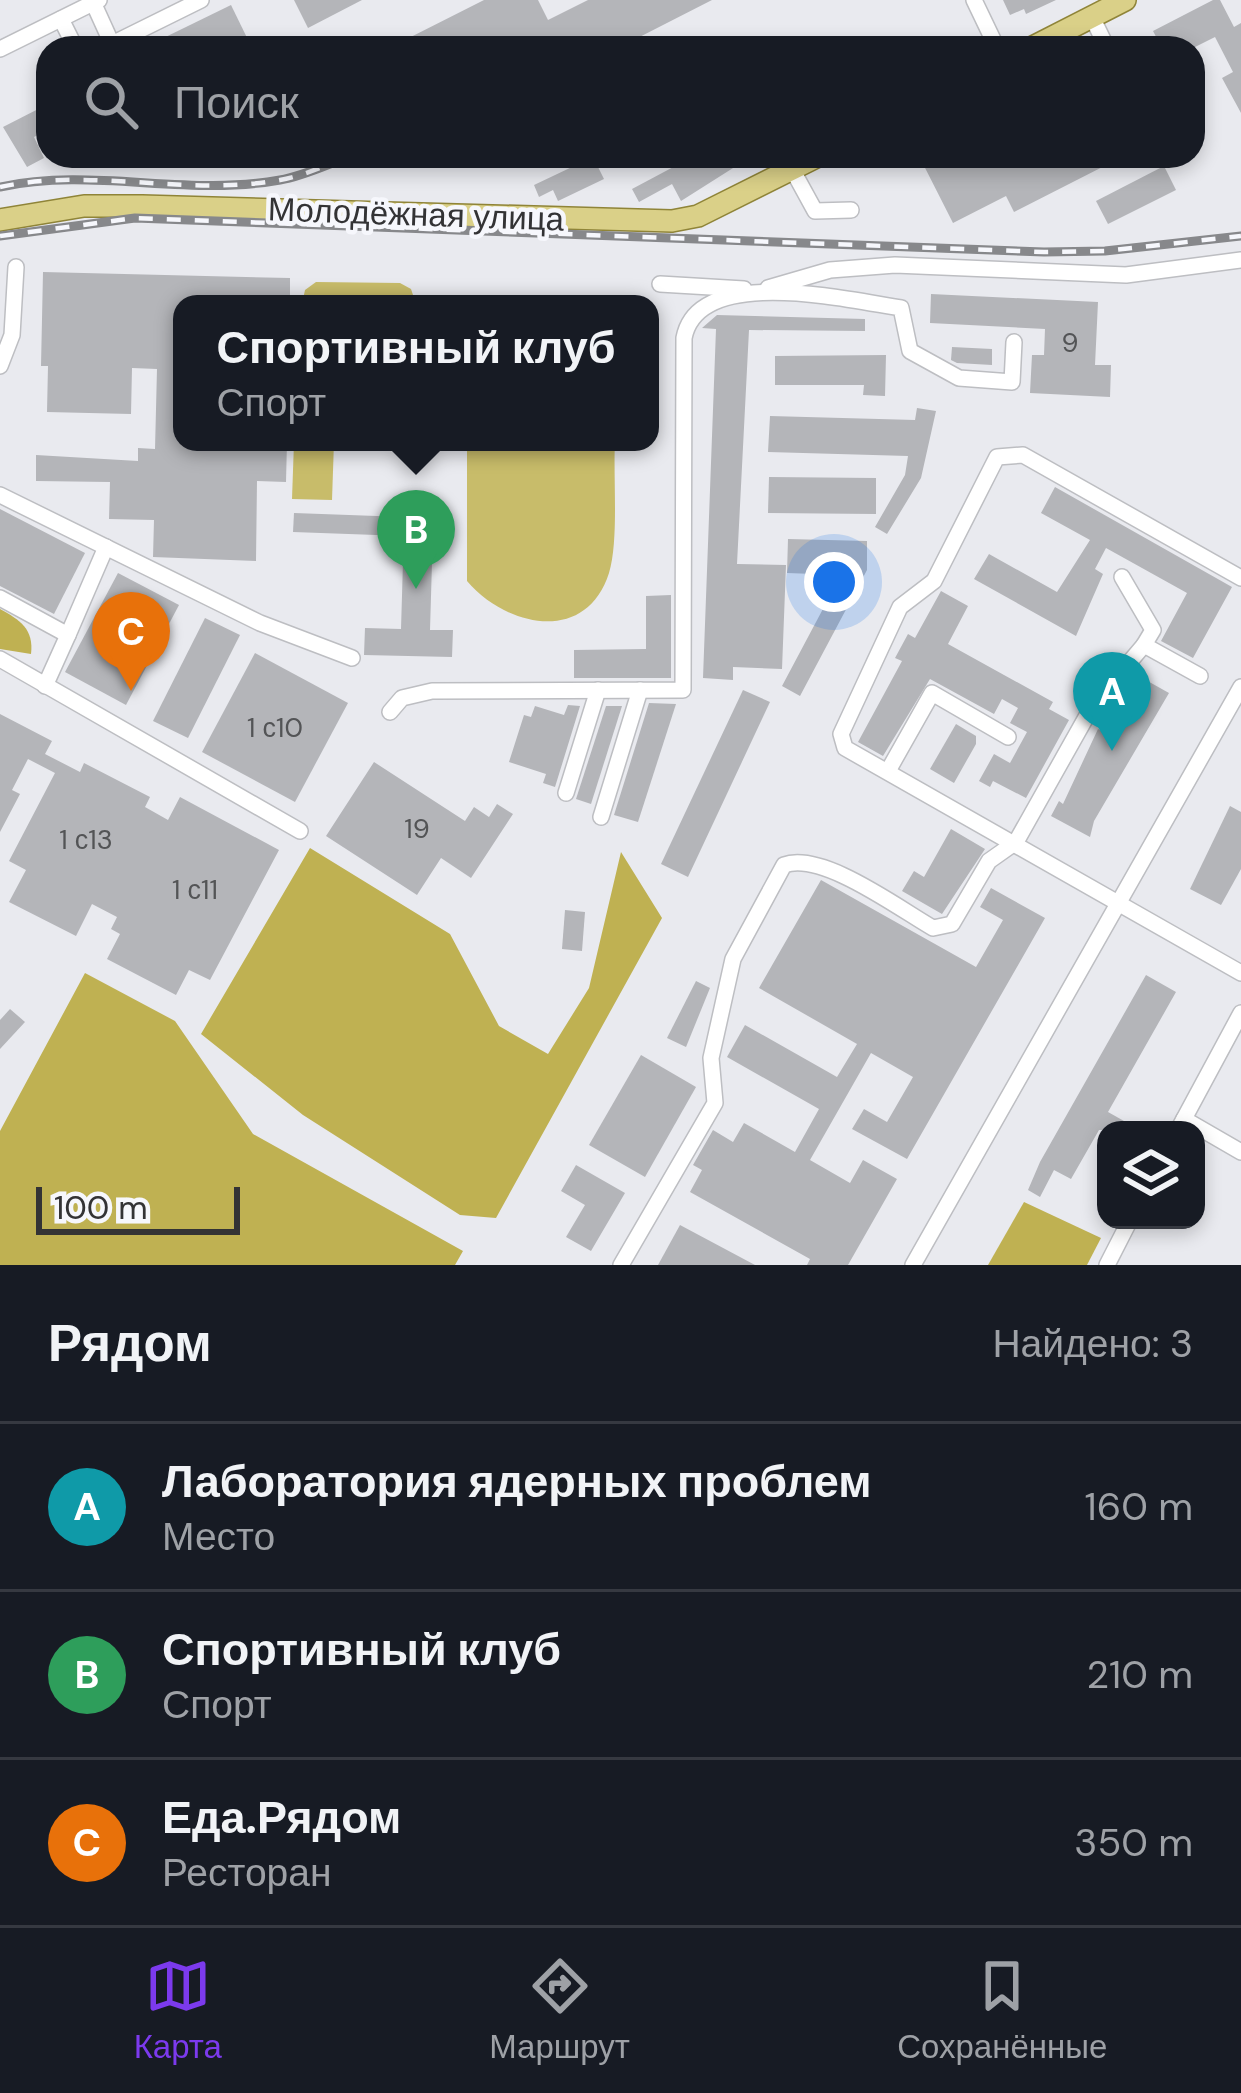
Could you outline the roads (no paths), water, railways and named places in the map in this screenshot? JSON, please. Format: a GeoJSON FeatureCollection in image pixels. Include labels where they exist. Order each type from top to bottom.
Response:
{"type":"FeatureCollection","features":[{"type":"Feature","properties":{"kind":"main road"},"geometry":{"type":"LineString","coordinates":[[1055,36],[1125,0]]}},
{"type":"Feature","properties":{"kind":"main road","name":"Молодёжная улица"},"geometry":{"type":"LineString","coordinates":[[0,220],[85,206],[142,206],[672,221],[698,216],[792,169]]}},
{"type":"Feature","properties":{"kind":"street"},"geometry":{"type":"LineString","coordinates":[[128,36],[201,0]]}},
{"type":"Feature","properties":{"kind":"street"},"geometry":{"type":"LineString","coordinates":[[974,0],[991,36]]}},
{"type":"Feature","properties":{"kind":"street"},"geometry":{"type":"LineString","coordinates":[[0,50],[95,1],[109,36]]}},
{"type":"Feature","properties":{"kind":"street"},"geometry":{"type":"LineString","coordinates":[[1092,17],[1101,36]]}},
{"type":"Feature","properties":{"kind":"street"},"geometry":{"type":"LineString","coordinates":[[61,19],[70,36]]}},
{"type":"Feature","properties":{"kind":"street"},"geometry":{"type":"LineString","coordinates":[[792,169],[815,211],[851,210]]}},
{"type":"Feature","properties":{"kind":"street"},"geometry":{"type":"LineString","coordinates":[[390,712],[401,698],[432,691],[682,690],[687,322],[705,304],[830,270],[895,265],[1126,275],[1241,260]]}},
{"type":"Feature","properties":{"kind":"street"},"geometry":{"type":"LineString","coordinates":[[0,366],[13,335],[16,267]]}},
{"type":"Feature","properties":{"kind":"street"},"geometry":{"type":"LineString","coordinates":[[659,284],[761,290],[901,308],[910,351],[959,378],[1012,382],[1014,342]]}},
{"type":"Feature","properties":{"kind":"street"},"geometry":{"type":"LineString","coordinates":[[1241,578],[1050,469],[1009,453],[992,463],[934,581],[900,608],[880,645],[842,742],[1241,973]]}},
{"type":"Feature","properties":{"kind":"street"},"geometry":{"type":"LineString","coordinates":[[0,495],[260,623],[352,658]]}},
{"type":"Feature","properties":{"kind":"street"},"geometry":{"type":"LineString","coordinates":[[45,686],[106,547]]}},
{"type":"Feature","properties":{"kind":"street"},"geometry":{"type":"LineString","coordinates":[[621,1265],[716,1103],[712,1058],[723,993],[733,959],[784,865],[808,861],[933,928],[952,924],[999,849],[1016,842],[1093,705],[1153,630],[1122,577]]}},
{"type":"Feature","properties":{"kind":"street"},"geometry":{"type":"LineString","coordinates":[[0,598],[68,634]]}},
{"type":"Feature","properties":{"kind":"street"},"geometry":{"type":"LineString","coordinates":[[1144,645],[1200,676]]}},
{"type":"Feature","properties":{"kind":"street"},"geometry":{"type":"LineString","coordinates":[[0,659],[300,831]]}},
{"type":"Feature","properties":{"kind":"street"},"geometry":{"type":"LineString","coordinates":[[913,1265],[1241,687]]}},
{"type":"Feature","properties":{"kind":"street"},"geometry":{"type":"LineString","coordinates":[[566,793],[598,690]]}},
{"type":"Feature","properties":{"kind":"street"},"geometry":{"type":"LineString","coordinates":[[601,817],[640,690]]}},
{"type":"Feature","properties":{"kind":"street"},"geometry":{"type":"LineString","coordinates":[[888,771],[932,693],[1008,737]]}},
{"type":"Feature","properties":{"kind":"street"},"geometry":{"type":"LineString","coordinates":[[1183,1121],[1241,1013]]}},
{"type":"Feature","properties":{"kind":"street"},"geometry":{"type":"LineString","coordinates":[[1205,1136],[1241,1152]]}},
{"type":"Feature","properties":{"kind":"street"},"geometry":{"type":"LineString","coordinates":[[1107,1265],[1125,1229]]}},
{"type":"Feature","properties":{"kind":"railway"},"geometry":{"type":"LineString","coordinates":[[0,187],[69,180],[245,184],[320,168]]}},
{"type":"Feature","properties":{"kind":"railway"},"geometry":{"type":"LineString","coordinates":[[0,236],[135,218],[1044,252],[1105,251],[1241,236]]}},
{"type":"Feature","properties":{"kind":"place","name":"Спортивный клуб"},"geometry":{"type":"Point","coordinates":[416,589]}},
{"type":"Feature","properties":{"kind":"place","name":"Еда.Рядом"},"geometry":{"type":"Point","coordinates":[131,691]}},
{"type":"Feature","properties":{"kind":"place","name":"Лаборатория ядерных проблем"},"geometry":{"type":"Point","coordinates":[1112,751]}}]}
